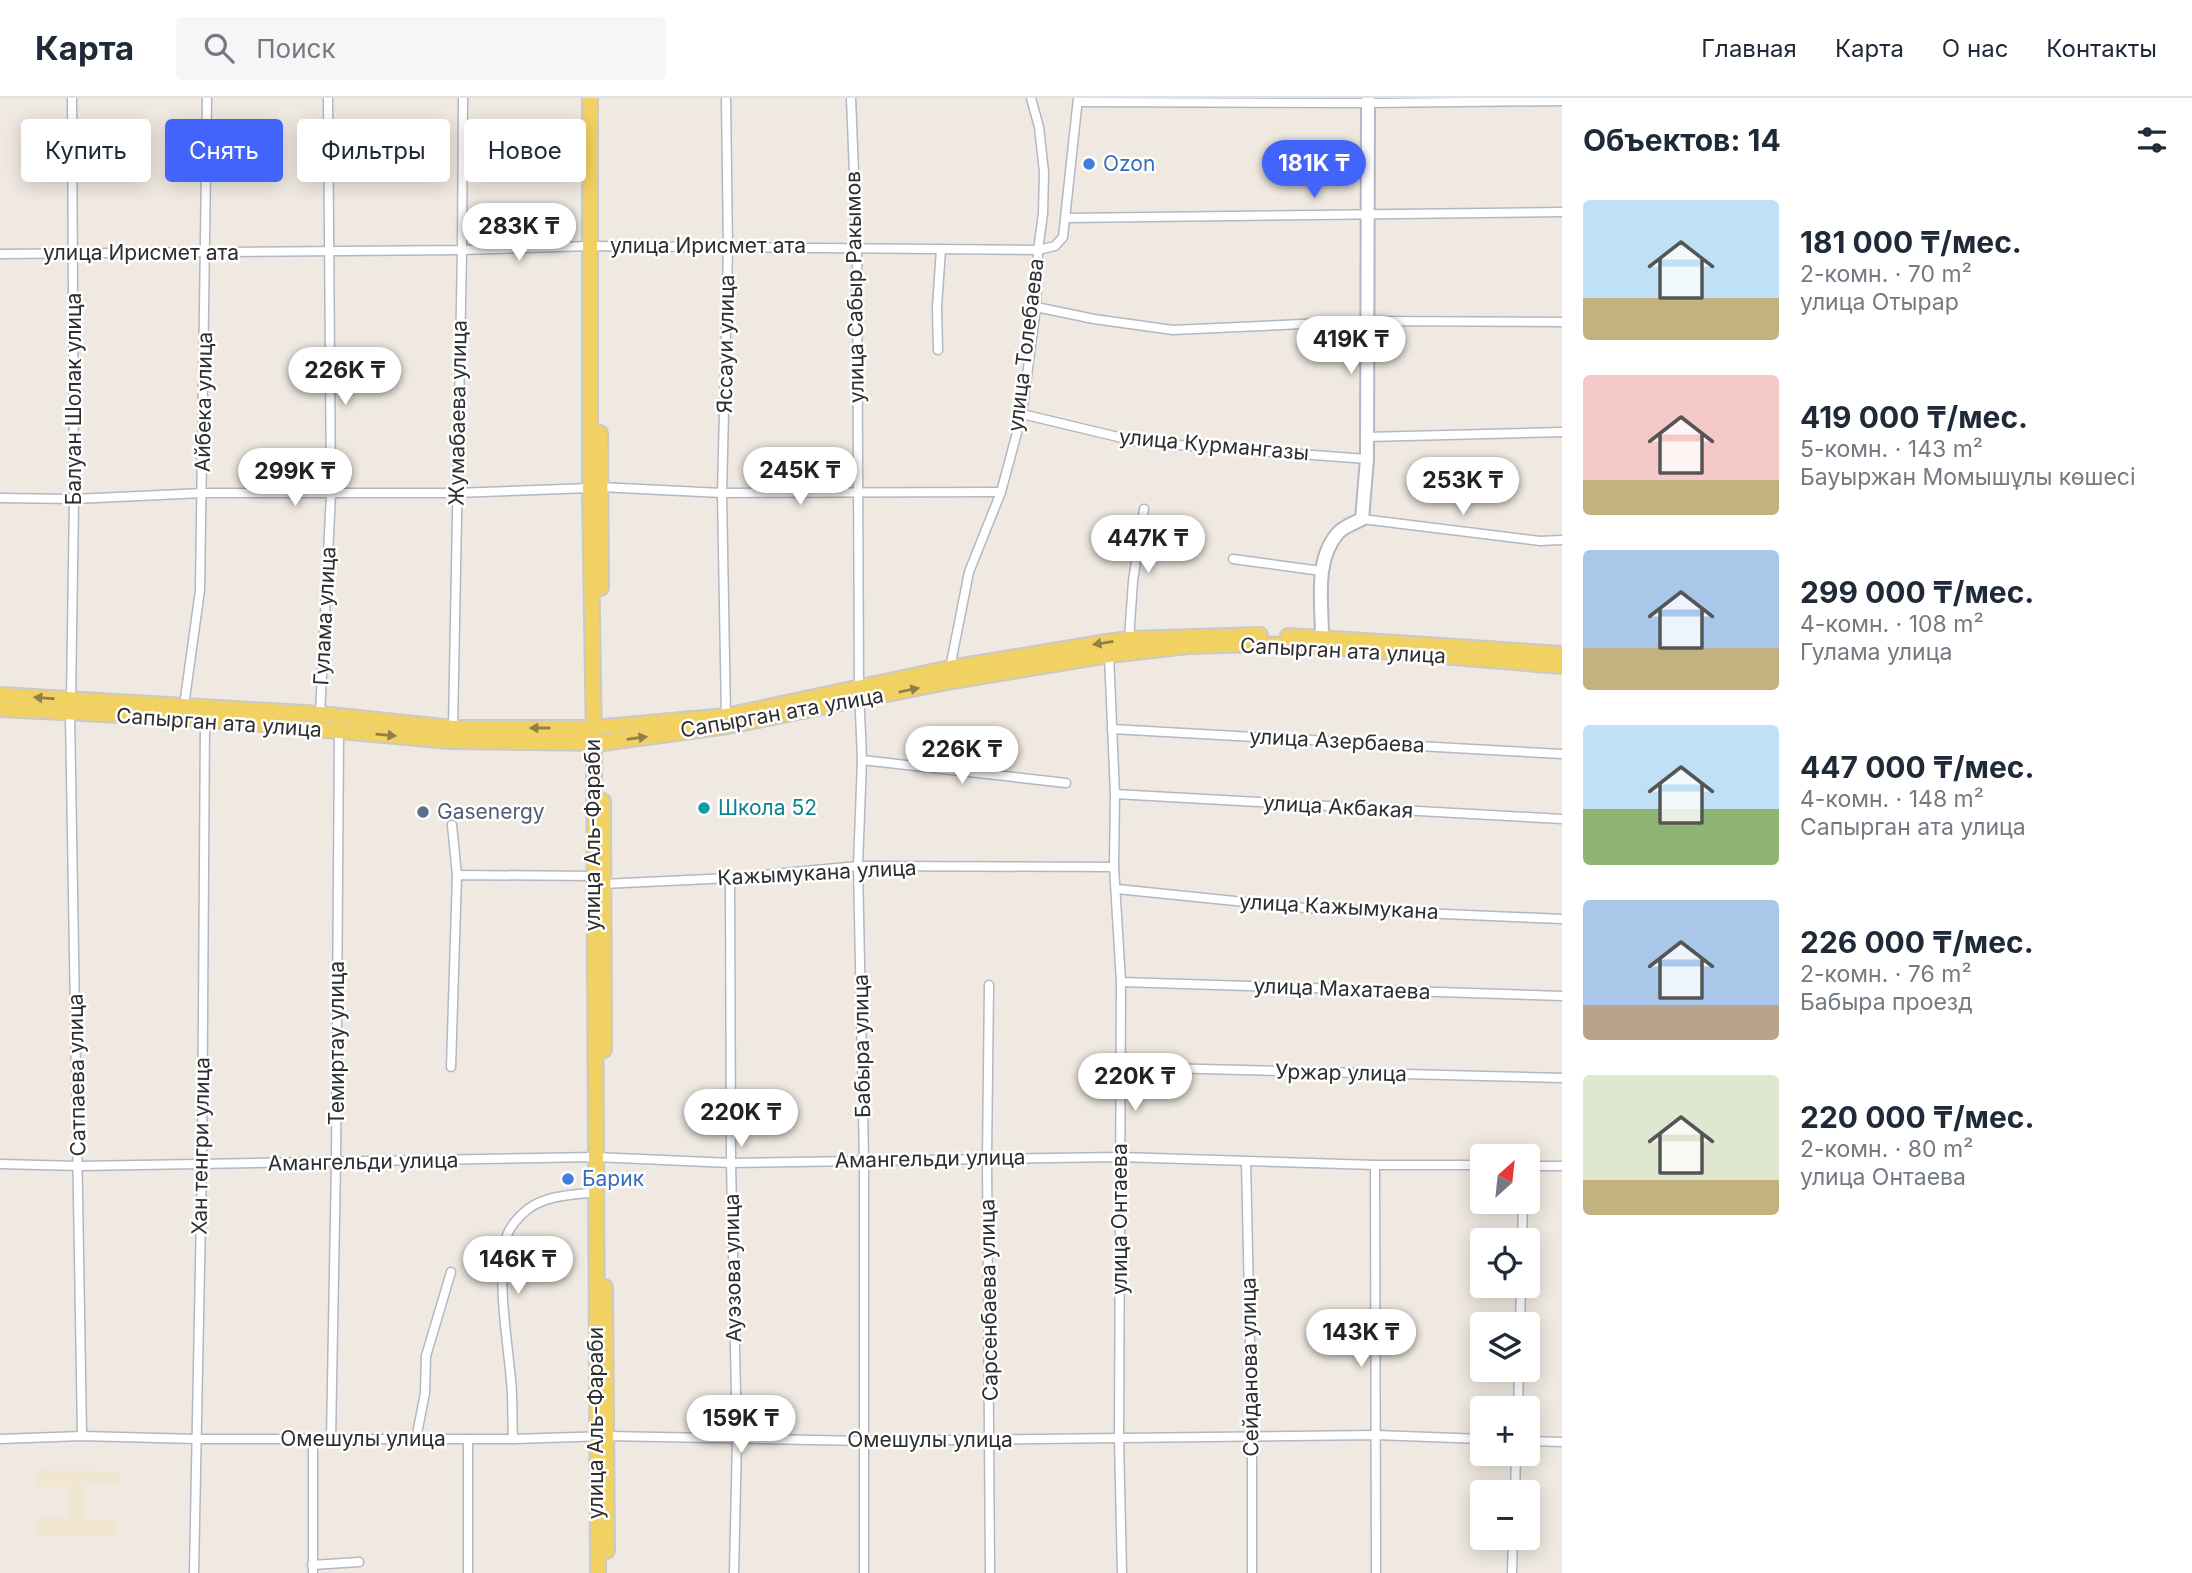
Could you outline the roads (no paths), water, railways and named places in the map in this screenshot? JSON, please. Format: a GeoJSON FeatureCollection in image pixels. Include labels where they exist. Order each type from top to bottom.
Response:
{"type":"FeatureCollection","features":[{"type":"Feature","properties":{"kind":"main road","name":"улица Аль-Фараби"},"geometry":{"type":"LineString","coordinates":[[590,98],[594,246],[600,878],[601,1436],[598,1573]]}},
{"type":"Feature","properties":{"kind":"main road","name":"улица Аль-Фараби"},"geometry":{"type":"LineString","coordinates":[[594,246],[599,98]]}},
{"type":"Feature","properties":{"kind":"main road","name":"Сапырган ата улица"},"geometry":{"type":"LineString","coordinates":[[0,695],[71,707],[451,741],[598,736],[728,726],[950,668],[1129,639],[1231,634],[1322,636],[1562,654]]}},
{"type":"Feature","properties":{"kind":"main road","name":"Сапырган ата улица"},"geometry":{"type":"LineString","coordinates":[[0,709],[184,706],[320,714],[453,728],[598,736],[859,693],[952,681],[1109,655],[1188,646],[1319,646],[1562,666]]}},
{"type":"Feature","properties":{"kind":"main road","name":"улица Аль-Фараби"},"geometry":{"type":"LineString","coordinates":[[600,1157],[595,1192],[607,1573]]}},
{"type":"Feature","properties":{"kind":"street","name":"Балуан Шолак улица"},"geometry":{"type":"LineString","coordinates":[[71,707],[74,499],[72,98]]}},
{"type":"Feature","properties":{"kind":"street","name":"Айбека улица"},"geometry":{"type":"LineString","coordinates":[[184,706],[200,590],[206,98]]}},
{"type":"Feature","properties":{"kind":"street","name":"Гулама улица"},"geometry":{"type":"LineString","coordinates":[[320,714],[331,494],[328,98]]}},
{"type":"Feature","properties":{"kind":"street","name":"Жумабаева улица"},"geometry":{"type":"LineString","coordinates":[[453,728],[463,98]]}},
{"type":"Feature","properties":{"kind":"street","name":"Яссауи улица"},"geometry":{"type":"LineString","coordinates":[[726,98],[728,248],[722,493],[726,716]]}},
{"type":"Feature","properties":{"kind":"street","name":"улица Сабыр Ракымов"},"geometry":{"type":"LineString","coordinates":[[851,98],[857,247],[859,693]]}},
{"type":"Feature","properties":{"kind":"street","name":"улица Толебаева"},"geometry":{"type":"LineString","coordinates":[[950,668],[969,572],[1001,492],[1022,414],[1036,307],[1044,172],[1039,127],[1031,98]]}},
{"type":"Feature","properties":{"kind":"street"},"geometry":{"type":"LineString","coordinates":[[1038,250],[1055,246],[1063,237],[1078,100],[1562,101]]}},
{"type":"Feature","properties":{"kind":"street"},"geometry":{"type":"LineString","coordinates":[[1362,519],[1367,459],[1368,101]]}},
{"type":"Feature","properties":{"kind":"street"},"geometry":{"type":"LineString","coordinates":[[1067,218],[1562,212]]}},
{"type":"Feature","properties":{"kind":"street","name":"улица Ирисмет ата"},"geometry":{"type":"LineString","coordinates":[[0,254],[462,250],[594,246],[1038,250]]}},
{"type":"Feature","properties":{"kind":"street"},"geometry":{"type":"LineString","coordinates":[[938,350],[937,307],[941,249]]}},
{"type":"Feature","properties":{"kind":"street"},"geometry":{"type":"LineString","coordinates":[[1036,307],[1094,319],[1173,330],[1368,321],[1562,322]]}},
{"type":"Feature","properties":{"kind":"street","name":"улица Курмангазы"},"geometry":{"type":"LineString","coordinates":[[1022,414],[1139,442],[1367,459]]}},
{"type":"Feature","properties":{"kind":"street"},"geometry":{"type":"LineString","coordinates":[[1367,437],[1562,432]]}},
{"type":"Feature","properties":{"kind":"street"},"geometry":{"type":"LineString","coordinates":[[0,498],[74,499],[203,493],[331,494],[595,488],[722,493],[1001,492]]}},
{"type":"Feature","properties":{"kind":"street"},"geometry":{"type":"LineString","coordinates":[[1129,639],[1133,581],[1144,509]]}},
{"type":"Feature","properties":{"kind":"street"},"geometry":{"type":"LineString","coordinates":[[1322,636],[1321,571],[1328,548],[1339,531],[1362,519],[1540,541],[1562,540]]}},
{"type":"Feature","properties":{"kind":"street"},"geometry":{"type":"LineString","coordinates":[[1233,559],[1321,571]]}},
{"type":"Feature","properties":{"kind":"street","name":"улица Онтаева"},"geometry":{"type":"LineString","coordinates":[[1109,655],[1115,794],[1114,867],[1121,982],[1119,1438],[1122,1573]]}},
{"type":"Feature","properties":{"kind":"street","name":"Бабыра улица"},"geometry":{"type":"LineString","coordinates":[[859,693],[862,760],[858,866],[864,1160],[864,1573]]}},
{"type":"Feature","properties":{"kind":"street","name":"Сатпаева улица"},"geometry":{"type":"LineString","coordinates":[[71,707],[82,1436]]}},
{"type":"Feature","properties":{"kind":"street","name":"Хан тенгри улица"},"geometry":{"type":"LineString","coordinates":[[194,1573],[202,1164],[205,719]]}},
{"type":"Feature","properties":{"kind":"street","name":"улица Азербаева"},"geometry":{"type":"LineString","coordinates":[[1112,729],[1562,754]]}},
{"type":"Feature","properties":{"kind":"street","name":"Темиртау улица"},"geometry":{"type":"LineString","coordinates":[[331,1439],[339,732]]}},
{"type":"Feature","properties":{"kind":"street"},"geometry":{"type":"LineString","coordinates":[[862,760],[1066,783]]}},
{"type":"Feature","properties":{"kind":"street","name":"улица Акбакая"},"geometry":{"type":"LineString","coordinates":[[1115,794],[1562,820]]}},
{"type":"Feature","properties":{"kind":"street"},"geometry":{"type":"LineString","coordinates":[[451,1067],[457,875],[452,825]]}},
{"type":"Feature","properties":{"kind":"street","name":"Кажымукана улица"},"geometry":{"type":"LineString","coordinates":[[457,875],[730,878],[858,866],[1114,867]]}},
{"type":"Feature","properties":{"kind":"street","name":"Ауэзова улица"},"geometry":{"type":"LineString","coordinates":[[730,878],[731,1163],[737,1440],[734,1573]]}},
{"type":"Feature","properties":{"kind":"street","name":"улица Кажымукана"},"geometry":{"type":"LineString","coordinates":[[1117,889],[1305,908],[1562,919]]}},
{"type":"Feature","properties":{"kind":"street","name":"улица Махатаева"},"geometry":{"type":"LineString","coordinates":[[1121,982],[1562,996]]}},
{"type":"Feature","properties":{"kind":"street","name":"Сарсенбаева улица"},"geometry":{"type":"LineString","coordinates":[[989,985],[987,1158],[990,1573]]}},
{"type":"Feature","properties":{"kind":"street","name":"Уржар улица"},"geometry":{"type":"LineString","coordinates":[[1121,1067],[1562,1078]]}},
{"type":"Feature","properties":{"kind":"street","name":"Амангельди улица"},"geometry":{"type":"LineString","coordinates":[[0,1164],[79,1166],[600,1157],[731,1163],[1120,1157],[1470,1166]]}},
{"type":"Feature","properties":{"kind":"street","name":"Сейданова улица"},"geometry":{"type":"LineString","coordinates":[[1246,1161],[1252,1573]]}},
{"type":"Feature","properties":{"kind":"street"},"geometry":{"type":"LineString","coordinates":[[1375,1165],[1376,1573]]}},
{"type":"Feature","properties":{"kind":"street"},"geometry":{"type":"LineString","coordinates":[[1540,1166],[1562,1166]]}},
{"type":"Feature","properties":{"kind":"street"},"geometry":{"type":"LineString","coordinates":[[513,1439],[512,1384],[503,1271],[506,1239],[510,1228],[526,1210],[542,1200],[595,1192]]}},
{"type":"Feature","properties":{"kind":"street"},"geometry":{"type":"LineString","coordinates":[[416,1439],[425,1393],[426,1356],[451,1272]]}},
{"type":"Feature","properties":{"kind":"street","name":"Омешулы улица"},"geometry":{"type":"LineString","coordinates":[[0,1439],[82,1436],[195,1439],[513,1439],[601,1436],[865,1441],[1376,1436],[1470,1439]]}},
{"type":"Feature","properties":{"kind":"street"},"geometry":{"type":"LineString","coordinates":[[313,1439],[312,1569],[359,1562]]}},
{"type":"Feature","properties":{"kind":"street"},"geometry":{"type":"LineString","coordinates":[[468,1439],[468,1573]]}},
{"type":"Feature","properties":{"kind":"street"},"geometry":{"type":"LineString","coordinates":[[1540,1441],[1562,1442]]}},
{"type":"Feature","properties":{"kind":"street"},"geometry":{"type":"LineString","coordinates":[[1512,1573],[1513,1550]]}},
{"type":"Feature","properties":{"kind":"place","name":"Ozon"},"geometry":{"type":"Point","coordinates":[1089,164]}},
{"type":"Feature","properties":{"kind":"place","name":"Школа 52"},"geometry":{"type":"Point","coordinates":[704,808]}},
{"type":"Feature","properties":{"kind":"place","name":"Gasenergy"},"geometry":{"type":"Point","coordinates":[423,812]}},
{"type":"Feature","properties":{"kind":"place","name":"Барик"},"geometry":{"type":"Point","coordinates":[568,1179]}}]}
